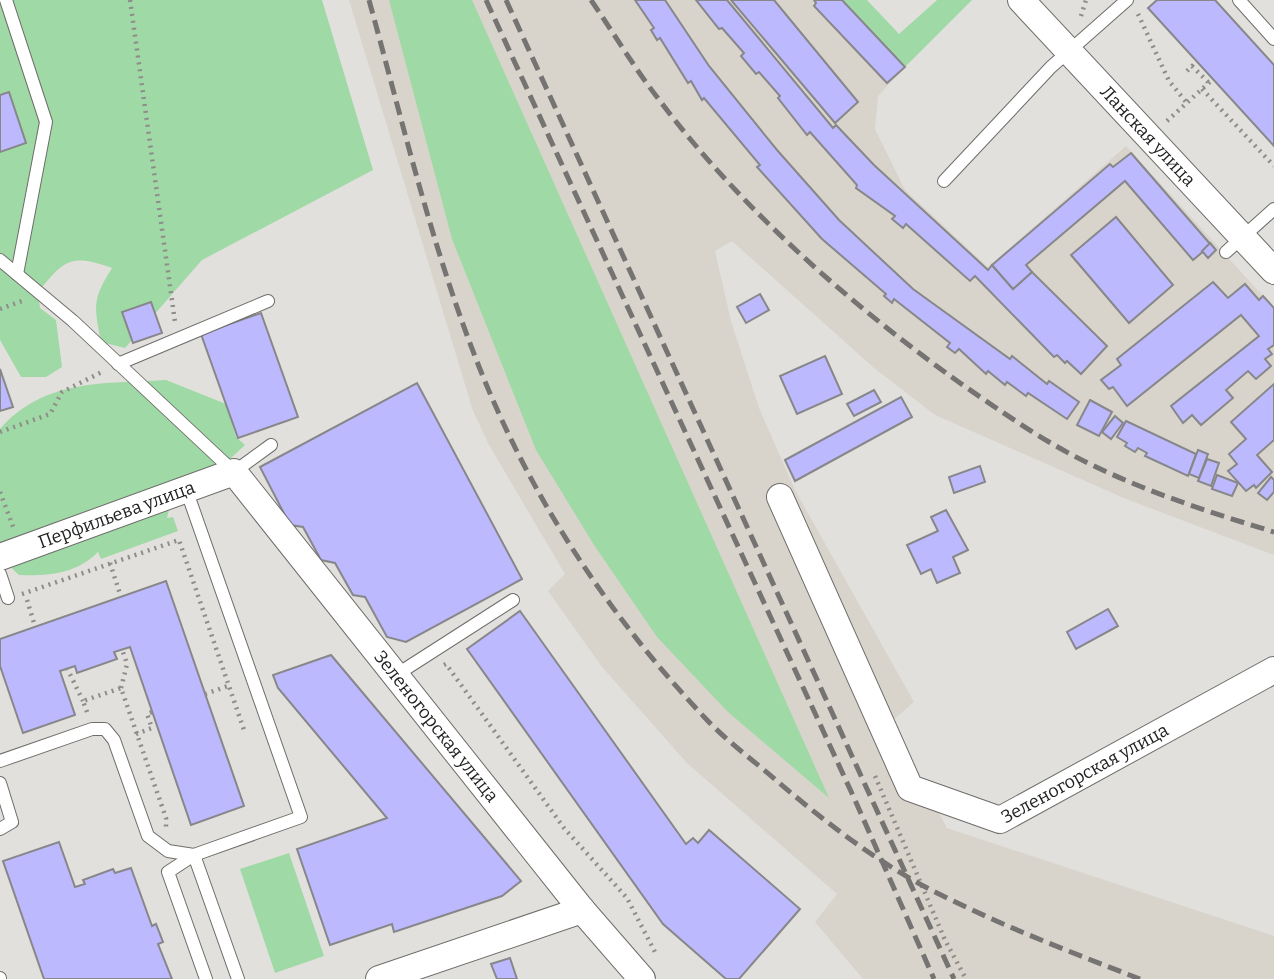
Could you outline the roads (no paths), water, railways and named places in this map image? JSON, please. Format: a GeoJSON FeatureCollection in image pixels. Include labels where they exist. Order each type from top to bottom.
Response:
{"type":"FeatureCollection","features":[{"type":"Feature","properties":{"kind":"street","name":"Ланская улица"},"geometry":{"type":"LineString","coordinates":[[1021,0],[1149,137],[1234,245],[1274,271]]}},
{"type":"Feature","properties":{"kind":"street","name":"Перфильева улица"},"geometry":{"type":"LineString","coordinates":[[11,553],[234,472]]}},
{"type":"Feature","properties":{"kind":"street","name":"Зеленогорская улица"},"geometry":{"type":"LineString","coordinates":[[234,472],[582,911],[652,972]]}},
{"type":"Feature","properties":{"kind":"street","name":"Зеленогорская улица"},"geometry":{"type":"LineString","coordinates":[[780,497],[910,788],[1000,820],[1274,670]]}},
{"type":"Feature","properties":{"kind":"street"},"geometry":{"type":"LineString","coordinates":[[379,979],[582,911]]}},
{"type":"Feature","properties":{"kind":"lane"},"geometry":{"type":"LineString","coordinates":[[6,0],[46,122],[17,274]]}},
{"type":"Feature","properties":{"kind":"lane"},"geometry":{"type":"LineString","coordinates":[[944,181],[1069,51],[1127,0]]}},
{"type":"Feature","properties":{"kind":"lane"},"geometry":{"type":"LineString","coordinates":[[1238,0],[1274,38]]}},
{"type":"Feature","properties":{"kind":"lane"},"geometry":{"type":"LineString","coordinates":[[1234,245],[1274,209]]}},
{"type":"Feature","properties":{"kind":"lane"},"geometry":{"type":"LineString","coordinates":[[0,260],[118,364],[234,472],[271,445]]}},
{"type":"Feature","properties":{"kind":"lane"},"geometry":{"type":"LineString","coordinates":[[118,364],[268,301]]}},
{"type":"Feature","properties":{"kind":"lane"},"geometry":{"type":"LineString","coordinates":[[186,489],[301,817],[194,855],[168,872],[206,979]]}},
{"type":"Feature","properties":{"kind":"lane"},"geometry":{"type":"LineString","coordinates":[[0,574],[8,598]]}},
{"type":"Feature","properties":{"kind":"lane"},"geometry":{"type":"LineString","coordinates":[[402,682],[513,600]]}},
{"type":"Feature","properties":{"kind":"lane"},"geometry":{"type":"LineString","coordinates":[[0,761],[92,729],[105,729],[114,740],[148,836],[168,851],[194,855]]}},
{"type":"Feature","properties":{"kind":"lane"},"geometry":{"type":"LineString","coordinates":[[0,783],[12,822],[0,830]]}},
{"type":"Feature","properties":{"kind":"lane"},"geometry":{"type":"LineString","coordinates":[[194,855],[238,979]]}},
{"type":"Feature","properties":{"kind":"railway"},"geometry":{"type":"LineString","coordinates":[[369,0],[435,239],[484,379],[505,426],[553,517],[580,560],[640,643],[724,736],[814,811],[872,854],[912,880],[984,915],[1140,979]]}},
{"type":"Feature","properties":{"kind":"railway"},"geometry":{"type":"LineString","coordinates":[[486,0],[855,800],[934,979]]}},
{"type":"Feature","properties":{"kind":"railway"},"geometry":{"type":"LineString","coordinates":[[506,0],[954,979]]}},
{"type":"Feature","properties":{"kind":"railway"},"geometry":{"type":"LineString","coordinates":[[591,0],[648,85],[723,177],[797,251],[918,352],[1007,416],[1073,455],[1158,493],[1274,532]]}}]}
